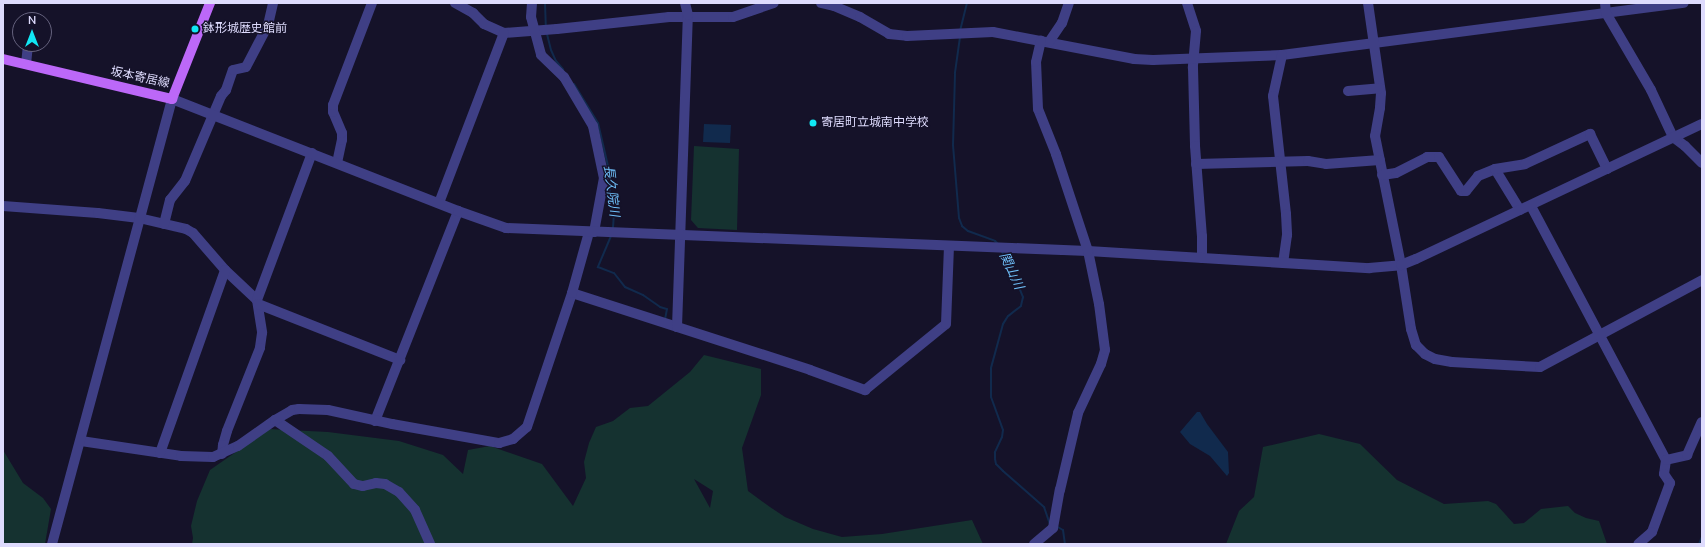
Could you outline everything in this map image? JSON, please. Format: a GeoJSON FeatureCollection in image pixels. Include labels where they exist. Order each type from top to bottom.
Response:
{"type":"FeatureCollection","features":[{"type":"Feature","properties":{"kind":"main road","name":"坂本寄居線"},"geometry":{"type":"LineString","coordinates":[[3,59],[172,99],[210,3]]}},
{"type":"Feature","properties":{"kind":"street"},"geometry":{"type":"LineString","coordinates":[[164,224],[170,200],[185,181],[212,115],[221,96],[226,90],[233,70],[246,67],[268,24],[273,3]]}},
{"type":"Feature","properties":{"kind":"street"},"geometry":{"type":"LineString","coordinates":[[337,163],[342,133],[333,112],[333,105],[372,3]]}},
{"type":"Feature","properties":{"kind":"street"},"geometry":{"type":"LineString","coordinates":[[455,3],[473,13],[484,24],[504,33],[688,15],[718,18],[733,17],[774,3]]}},
{"type":"Feature","properties":{"kind":"street"},"geometry":{"type":"LineString","coordinates":[[81,441],[204,458],[222,454],[238,446],[292,410],[328,410],[375,421],[499,443],[513,439],[527,427],[591,232],[604,178],[593,126],[564,78],[541,55],[533,31],[531,17],[532,3]]}},
{"type":"Feature","properties":{"kind":"street"},"geometry":{"type":"LineString","coordinates":[[677,327],[688,15],[685,3]]}},
{"type":"Feature","properties":{"kind":"street"},"geometry":{"type":"LineString","coordinates":[[821,3],[835,4],[888,34],[906,36],[954,35],[992,32],[1134,59],[1192,59],[1282,55],[1373,44],[1606,8],[1684,3]]}},
{"type":"Feature","properties":{"kind":"street"},"geometry":{"type":"LineString","coordinates":[[1034,544],[1053,528],[1060,490],[1078,413],[1101,364],[1105,350],[1099,304],[1088,251],[1056,154],[1038,109],[1036,62],[1045,41],[1062,23],[1070,3]]}},
{"type":"Feature","properties":{"kind":"street"},"geometry":{"type":"LineString","coordinates":[[1187,3],[1196,31],[1192,59],[1196,164],[1202,236],[1202,258]]}},
{"type":"Feature","properties":{"kind":"street"},"geometry":{"type":"LineString","coordinates":[[1368,3],[1380,88],[1380,108],[1375,136],[1414,339],[1420,350],[1435,359],[1540,367],[1702,280]]}},
{"type":"Feature","properties":{"kind":"street"},"geometry":{"type":"LineString","coordinates":[[1606,8],[1651,90],[1673,137],[1685,146],[1702,163]]}},
{"type":"Feature","properties":{"kind":"street"},"geometry":{"type":"LineString","coordinates":[[439,203],[504,33]]}},
{"type":"Feature","properties":{"kind":"street"},"geometry":{"type":"LineString","coordinates":[[26,64],[27,52]]}},
{"type":"Feature","properties":{"kind":"street"},"geometry":{"type":"LineString","coordinates":[[1282,55],[1273,96],[1281,162],[1287,235],[1283,263]]}},
{"type":"Feature","properties":{"kind":"street"},"geometry":{"type":"LineString","coordinates":[[1348,91],[1380,88]]}},
{"type":"Feature","properties":{"kind":"street"},"geometry":{"type":"LineString","coordinates":[[52,544],[172,99],[458,211],[506,228],[1088,251],[1369,268],[1401,265],[1416,259],[1702,124]]}},
{"type":"Feature","properties":{"kind":"street"},"geometry":{"type":"LineString","coordinates":[[1382,175],[1396,173],[1427,157],[1439,157],[1461,191],[1466,191],[1478,176],[1495,169],[1525,164],[1590,134],[1607,169]]}},
{"type":"Feature","properties":{"kind":"street"},"geometry":{"type":"LineString","coordinates":[[222,454],[223,445],[228,431],[260,348],[262,333],[257,302],[312,153]]}},
{"type":"Feature","properties":{"kind":"street"},"geometry":{"type":"LineString","coordinates":[[1196,164],[1308,161],[1326,164],[1380,160]]}},
{"type":"Feature","properties":{"kind":"street"},"geometry":{"type":"LineString","coordinates":[[1495,169],[1520,210]]}},
{"type":"Feature","properties":{"kind":"street"},"geometry":{"type":"LineString","coordinates":[[3,206],[139,218],[186,229],[193,233],[225,270],[257,302],[400,360]]}},
{"type":"Feature","properties":{"kind":"street"},"geometry":{"type":"LineString","coordinates":[[1531,206],[1666,460],[1664,474],[1670,483],[1652,532],[1638,544]]}},
{"type":"Feature","properties":{"kind":"street"},"geometry":{"type":"LineString","coordinates":[[375,421],[458,211]]}},
{"type":"Feature","properties":{"kind":"street"},"geometry":{"type":"LineString","coordinates":[[572,293],[865,390],[946,324],[949,246]]}},
{"type":"Feature","properties":{"kind":"street"},"geometry":{"type":"LineString","coordinates":[[160,452],[225,270]]}},
{"type":"Feature","properties":{"kind":"street"},"geometry":{"type":"LineString","coordinates":[[275,420],[328,456],[354,484],[363,486],[376,483],[384,484],[399,492],[415,510],[430,544]]}},
{"type":"Feature","properties":{"kind":"street"},"geometry":{"type":"LineString","coordinates":[[1666,460],[1687,455],[1702,422]]}},
{"type":"Feature","properties":{"kind":"green space"},"geometry":{"type":"Polygon","coordinates":[[[694,146],[739,149],[737,230],[698,228],[691,220],[694,146]]]}},
{"type":"Feature","properties":{"kind":"green space"},"geometry":{"type":"Polygon","coordinates":[[[704,355],[761,369],[761,395],[742,448],[748,491],[785,517],[813,529],[842,537],[882,534],[972,520],[983,544],[192,544],[193,538],[191,526],[197,501],[210,470],[269,429],[328,432],[399,441],[443,455],[463,474],[468,450],[490,446],[542,464],[573,506],[586,478],[584,462],[589,443],[596,427],[613,421],[630,408],[648,406],[690,372],[704,355]],[[694,479],[710,508],[713,491],[694,479]]]}},
{"type":"Feature","properties":{"kind":"green space"},"geometry":{"type":"Polygon","coordinates":[[[1319,434],[1360,444],[1397,480],[1444,504],[1488,501],[1496,504],[1514,524],[1524,523],[1541,509],[1568,506],[1575,513],[1586,518],[1599,521],[1607,544],[1226,544],[1239,511],[1254,497],[1263,447],[1319,434]]]}},
{"type":"Feature","properties":{"kind":"green space"},"geometry":{"type":"Polygon","coordinates":[[[3,450],[23,483],[43,498],[51,509],[45,544],[3,544],[3,450]]]}},
{"type":"Feature","properties":{"kind":"water"},"geometry":{"type":"Polygon","coordinates":[[[704,124],[731,125],[730,143],[703,142],[704,124]]]}},
{"type":"Feature","properties":{"kind":"water"},"geometry":{"type":"Polygon","coordinates":[[[1197,412],[1200,412],[1228,452],[1229,473],[1227,476],[1210,456],[1190,444],[1180,432],[1197,412]]]}},
{"type":"Feature","properties":{"kind":"waterway","name":"長久院川"},"geometry":{"type":"LineString","coordinates":[[545,3],[546,27]]}},
{"type":"Feature","properties":{"kind":"waterway","name":"関山川"},"geometry":{"type":"LineString","coordinates":[[960,31],[967,3]]}},
{"type":"Feature","properties":{"kind":"waterway","name":"長久院川"},"geometry":{"type":"LineString","coordinates":[[547,34],[551,50],[556,61],[563,69]]}},
{"type":"Feature","properties":{"kind":"waterway","name":"関山川"},"geometry":{"type":"LineString","coordinates":[[960,37],[955,74],[953,145],[959,218],[962,226],[968,231],[995,241],[998,244]]}},
{"type":"Feature","properties":{"kind":"waterway","name":"長久院川"},"geometry":{"type":"LineString","coordinates":[[574,84],[598,123],[611,179],[609,187],[614,213],[613,228]]}},
{"type":"Feature","properties":{"kind":"waterway","name":"長久院川"},"geometry":{"type":"LineString","coordinates":[[611,236],[598,267],[614,273],[625,287],[643,295],[660,307],[667,309],[665,319]]}},
{"type":"Feature","properties":{"kind":"waterway","name":"関山川"},"geometry":{"type":"LineString","coordinates":[[1002,252],[1010,265],[1023,297],[1021,306],[1008,316],[1003,324],[991,368],[991,397],[1003,430],[1002,437],[995,452],[995,459],[996,464],[1003,471],[1044,507],[1050,524]]}},
{"type":"Feature","properties":{"kind":"waterway","name":"関山川"},"geometry":{"type":"LineString","coordinates":[[1056,526],[1063,530],[1065,544]]}},
{"type":"Feature","properties":{"kind":"waterway"},"geometry":{"type":"LineString","coordinates":[[1699,544],[1702,537]]}},
{"type":"Feature","properties":{"kind":"place","name":"鉢形城歴史館前"},"geometry":{"type":"Point","coordinates":[195,29]}},
{"type":"Feature","properties":{"kind":"place","name":"寄居町立城南中学校"},"geometry":{"type":"Point","coordinates":[813,123]}}]}
